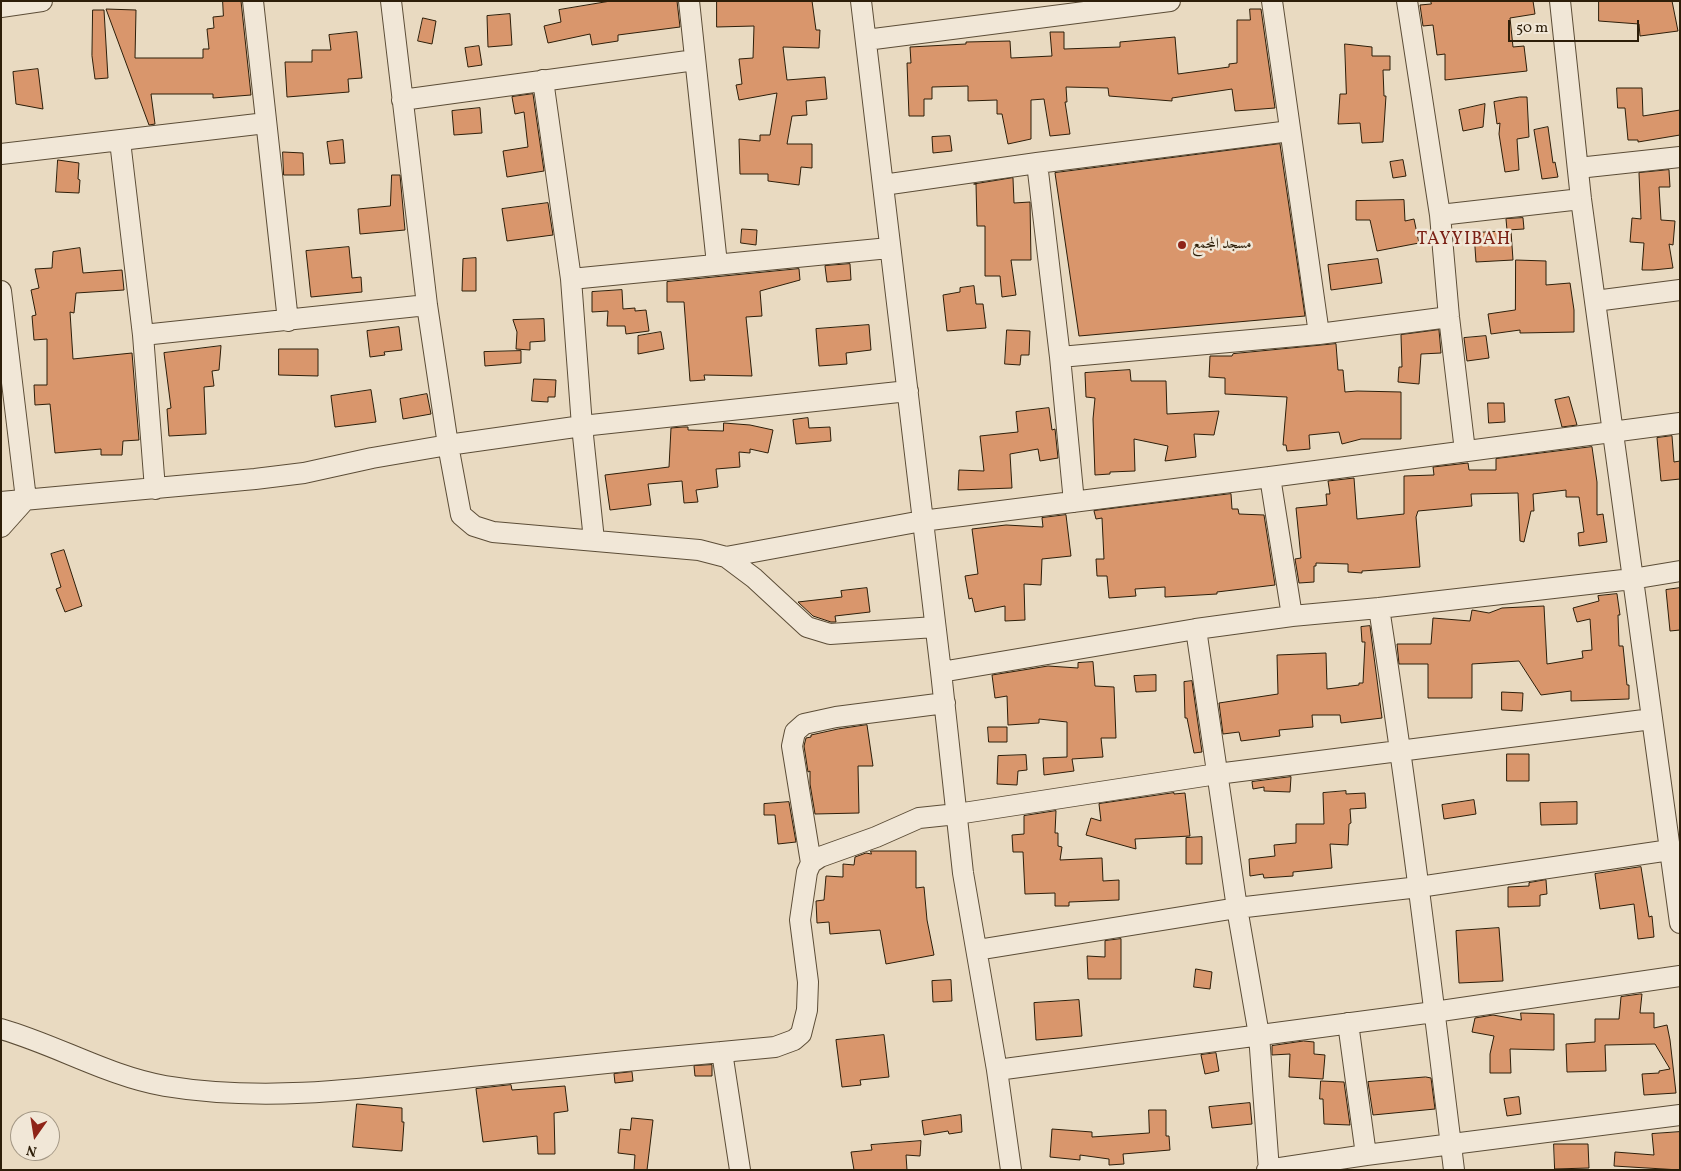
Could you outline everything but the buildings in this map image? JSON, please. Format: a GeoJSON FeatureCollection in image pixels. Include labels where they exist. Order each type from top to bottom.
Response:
{"type":"FeatureCollection","features":[{"type":"Feature","properties":{"kind":"street"},"geometry":{"type":"LineString","coordinates":[[1,7],[42,1]]}},
{"type":"Feature","properties":{"kind":"street"},"geometry":{"type":"LineString","coordinates":[[252,1],[288,321]]}},
{"type":"Feature","properties":{"kind":"street"},"geometry":{"type":"LineString","coordinates":[[392,1],[427,305],[448,445],[462,515],[474,526],[493,532],[699,550],[726,557],[754,578],[807,627],[830,634],[935,627]]}},
{"type":"Feature","properties":{"kind":"street"},"geometry":{"type":"LineString","coordinates":[[689,1],[717,264]]}},
{"type":"Feature","properties":{"kind":"street"},"geometry":{"type":"LineString","coordinates":[[861,1],[941,672],[963,873],[997,1070],[1011,1170]]}},
{"type":"Feature","properties":{"kind":"street"},"geometry":{"type":"LineString","coordinates":[[866,40],[1148,2],[1170,1]]}},
{"type":"Feature","properties":{"kind":"street"},"geometry":{"type":"LineString","coordinates":[[1272,1],[1320,334]]}},
{"type":"Feature","properties":{"kind":"street"},"geometry":{"type":"LineString","coordinates":[[1407,1],[1440,215],[1449,317],[1465,451]]}},
{"type":"Feature","properties":{"kind":"street"},"geometry":{"type":"LineString","coordinates":[[1560,1],[1581,199],[1632,579],[1674,859],[1680,922]]}},
{"type":"Feature","properties":{"kind":"street"},"geometry":{"type":"LineString","coordinates":[[402,100],[695,60]]}},
{"type":"Feature","properties":{"kind":"street"},"geometry":{"type":"LineString","coordinates":[[543,80],[571,279],[582,426],[594,540]]}},
{"type":"Feature","properties":{"kind":"street"},"geometry":{"type":"LineString","coordinates":[[1,154],[266,123]]}},
{"type":"Feature","properties":{"kind":"street"},"geometry":{"type":"LineString","coordinates":[[883,185],[1038,162],[1290,131]]}},
{"type":"Feature","properties":{"kind":"street"},"geometry":{"type":"LineString","coordinates":[[120,141],[143,336],[155,489]]}},
{"type":"Feature","properties":{"kind":"street"},"geometry":{"type":"LineString","coordinates":[[1578,168],[1680,158]]}},
{"type":"Feature","properties":{"kind":"street"},"geometry":{"type":"LineString","coordinates":[[1038,162],[1074,502]]}},
{"type":"Feature","properties":{"kind":"street"},"geometry":{"type":"LineString","coordinates":[[1440,215],[1581,199]]}},
{"type":"Feature","properties":{"kind":"street"},"geometry":{"type":"LineString","coordinates":[[571,279],[889,248]]}},
{"type":"Feature","properties":{"kind":"street"},"geometry":{"type":"LineString","coordinates":[[1595,301],[1680,290]]}},
{"type":"Feature","properties":{"kind":"street"},"geometry":{"type":"LineString","coordinates":[[1,291],[6,363],[26,499]]}},
{"type":"Feature","properties":{"kind":"street"},"geometry":{"type":"LineString","coordinates":[[143,336],[427,305]]}},
{"type":"Feature","properties":{"kind":"street"},"geometry":{"type":"LineString","coordinates":[[1060,357],[1320,334],[1449,317]]}},
{"type":"Feature","properties":{"kind":"street"},"geometry":{"type":"LineString","coordinates":[[1,502],[155,489],[304,473],[372,458],[448,445],[582,426],[908,391]]}},
{"type":"Feature","properties":{"kind":"street"},"geometry":{"type":"LineString","coordinates":[[726,557],[922,521],[1270,478],[1680,423]]}},
{"type":"Feature","properties":{"kind":"street"},"geometry":{"type":"LineString","coordinates":[[1270,478],[1292,616]]}},
{"type":"Feature","properties":{"kind":"street"},"geometry":{"type":"LineString","coordinates":[[1,527],[26,499]]}},
{"type":"Feature","properties":{"kind":"street"},"geometry":{"type":"LineString","coordinates":[[941,672],[1196,629],[1292,616],[1632,579],[1680,571]]}},
{"type":"Feature","properties":{"kind":"street"},"geometry":{"type":"LineString","coordinates":[[1379,608],[1401,751],[1454,1170]]}},
{"type":"Feature","properties":{"kind":"street"},"geometry":{"type":"LineString","coordinates":[[1196,629],[1237,908],[1259,1035],[1268,1170],[1366,1155],[1680,1115]]}},
{"type":"Feature","properties":{"kind":"street"},"geometry":{"type":"LineString","coordinates":[[811,863],[792,746],[796,732],[804,724],[836,717],[944,703]]}},
{"type":"Feature","properties":{"kind":"street"},"geometry":{"type":"LineString","coordinates":[[1,1029],[110,1071],[163,1085],[208,1092],[337,1091],[775,1047],[794,1040],[801,1034],[807,1010],[808,982],[800,920],[807,872],[811,863],[820,857],[876,837],[920,818],[1217,774],[1652,719]]}},
{"type":"Feature","properties":{"kind":"street"},"geometry":{"type":"LineString","coordinates":[[977,950],[1237,908],[1674,859]]}},
{"type":"Feature","properties":{"kind":"street"},"geometry":{"type":"LineString","coordinates":[[997,1070],[1434,1012],[1680,976]]}},
{"type":"Feature","properties":{"kind":"street"},"geometry":{"type":"LineString","coordinates":[[1348,1023],[1366,1155]]}},
{"type":"Feature","properties":{"kind":"street"},"geometry":{"type":"LineString","coordinates":[[722,1052],[740,1170]]}},
{"type":"Feature","properties":{"kind":"place","name":"مسجد المجمع"},"geometry":{"type":"Point","coordinates":[1182,245]}},
{"type":"Feature","properties":{"kind":"district","name":"TAYYIBAH"},"geometry":{"type":"Point","coordinates":[1464,241]}}]}
